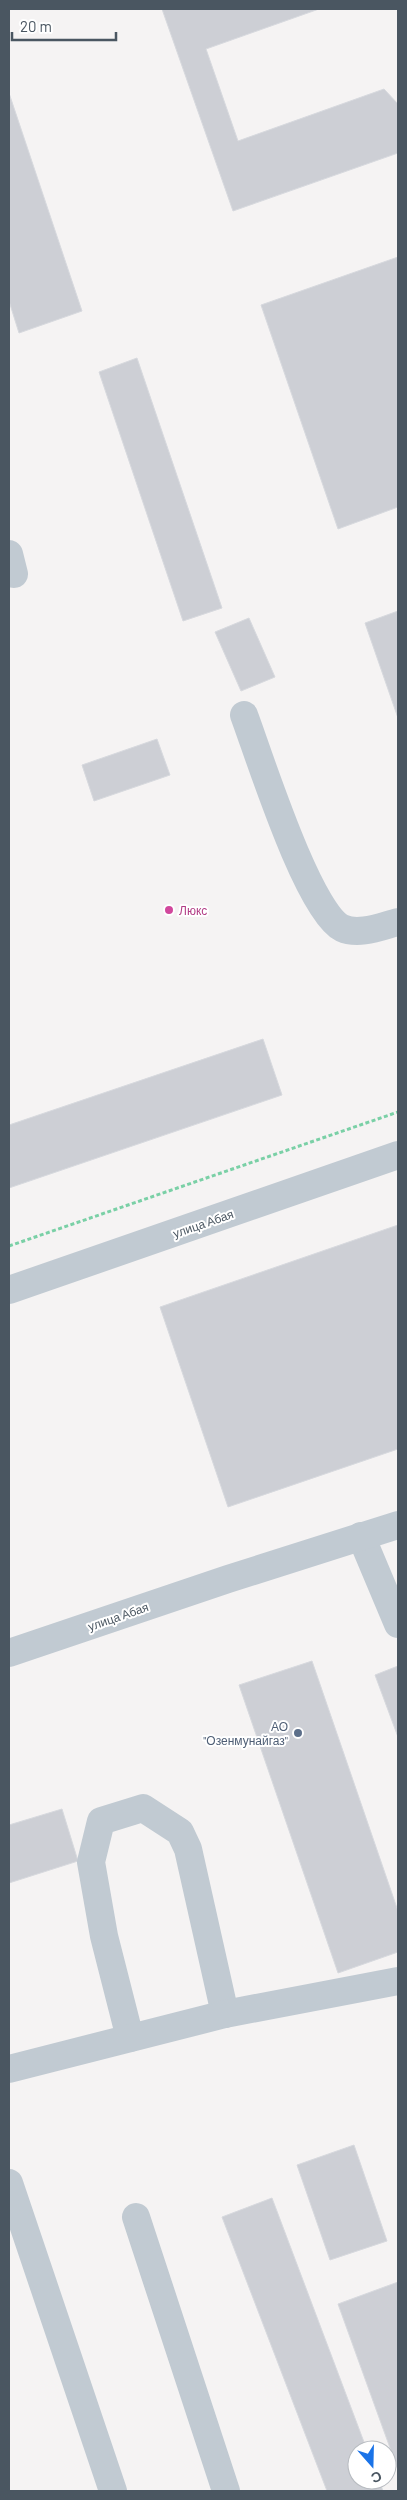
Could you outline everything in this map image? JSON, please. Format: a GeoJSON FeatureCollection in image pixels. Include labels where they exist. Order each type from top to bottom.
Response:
{"type":"FeatureCollection","features":[{"type":"Feature","properties":{"kind":"street"},"geometry":{"type":"LineString","coordinates":[[244,715],[299,858],[324,910],[342,928],[361,931],[398,922]]}},
{"type":"Feature","properties":{"kind":"street","name":"улица Абая"},"geometry":{"type":"LineString","coordinates":[[9,1290],[398,1155]]}},
{"type":"Feature","properties":{"kind":"street","name":"улица Абая"},"geometry":{"type":"LineString","coordinates":[[9,1653],[398,1525]]}},
{"type":"Feature","properties":{"kind":"street"},"geometry":{"type":"LineString","coordinates":[[361,1536],[398,1624]]}},
{"type":"Feature","properties":{"kind":"street"},"geometry":{"type":"LineString","coordinates":[[130,2038],[104,1936],[91,1862],[101,1821],[143,1808],[180,1832],[188,1849],[225,2014]]}},
{"type":"Feature","properties":{"kind":"street"},"geometry":{"type":"LineString","coordinates":[[9,2069],[225,2014],[398,1981]]}},
{"type":"Feature","properties":{"kind":"street"},"geometry":{"type":"LineString","coordinates":[[9,2183],[113,2491]]}},
{"type":"Feature","properties":{"kind":"street"},"geometry":{"type":"LineString","coordinates":[[136,2217],[226,2491]]}},
{"type":"Feature","properties":{"kind":"path"},"geometry":{"type":"LineString","coordinates":[[9,1246],[398,1112]]}},
{"type":"Feature","properties":{"kind":"building"},"geometry":{"type":"Polygon","coordinates":[[[162,9],[319,9],[206,49],[238,141],[384,89],[398,104],[398,153],[233,211],[162,9]]]}},
{"type":"Feature","properties":{"kind":"building"},"geometry":{"type":"Polygon","coordinates":[[[9,93],[82,311],[19,333],[9,301],[9,93]]]}},
{"type":"Feature","properties":{"kind":"building"},"geometry":{"type":"Polygon","coordinates":[[[398,257],[398,507],[338,529],[261,305],[398,257]]]}},
{"type":"Feature","properties":{"kind":"building"},"geometry":{"type":"Polygon","coordinates":[[[137,358],[222,608],[183,621],[99,372],[137,358]]]}},
{"type":"Feature","properties":{"kind":"building"},"geometry":{"type":"Polygon","coordinates":[[[398,611],[398,718],[365,623],[398,611]]]}},
{"type":"Feature","properties":{"kind":"building"},"geometry":{"type":"Polygon","coordinates":[[[249,618],[275,677],[241,691],[215,632],[249,618]]]}},
{"type":"Feature","properties":{"kind":"building"},"geometry":{"type":"Polygon","coordinates":[[[157,739],[170,775],[94,801],[82,765],[157,739]]]}},
{"type":"Feature","properties":{"kind":"building"},"geometry":{"type":"Polygon","coordinates":[[[263,1039],[282,1095],[9,1188],[9,1125],[263,1039]]]}},
{"type":"Feature","properties":{"kind":"building"},"geometry":{"type":"Polygon","coordinates":[[[398,1225],[398,1449],[228,1507],[160,1307],[398,1225]]]}},
{"type":"Feature","properties":{"kind":"building"},"geometry":{"type":"Polygon","coordinates":[[[312,1661],[398,1911],[398,1952],[338,1973],[239,1685],[312,1661]]]}},
{"type":"Feature","properties":{"kind":"building"},"geometry":{"type":"Polygon","coordinates":[[[398,1666],[398,1737],[375,1675],[398,1666]]]}},
{"type":"Feature","properties":{"kind":"building"},"geometry":{"type":"Polygon","coordinates":[[[62,1809],[78,1861],[9,1883],[9,1825],[62,1809]]]}},
{"type":"Feature","properties":{"kind":"building"},"geometry":{"type":"Polygon","coordinates":[[[354,2145],[387,2241],[330,2260],[297,2165],[354,2145]]]}},
{"type":"Feature","properties":{"kind":"building"},"geometry":{"type":"Polygon","coordinates":[[[272,2198],[363,2440],[347,2440],[347,2490],[383,2491],[327,2491],[222,2217],[272,2198]]]}},
{"type":"Feature","properties":{"kind":"building"},"geometry":{"type":"Polygon","coordinates":[[[398,2282],[398,2470],[397,2440],[387,2440],[338,2304],[398,2282]]]}},
{"type":"Feature","properties":{"kind":"place","name":"Люкс"},"geometry":{"type":"Point","coordinates":[169,910]}},
{"type":"Feature","properties":{"kind":"place","name":"АО \"Озенмунайгаз\""},"geometry":{"type":"Point","coordinates":[298,1733]}}]}
